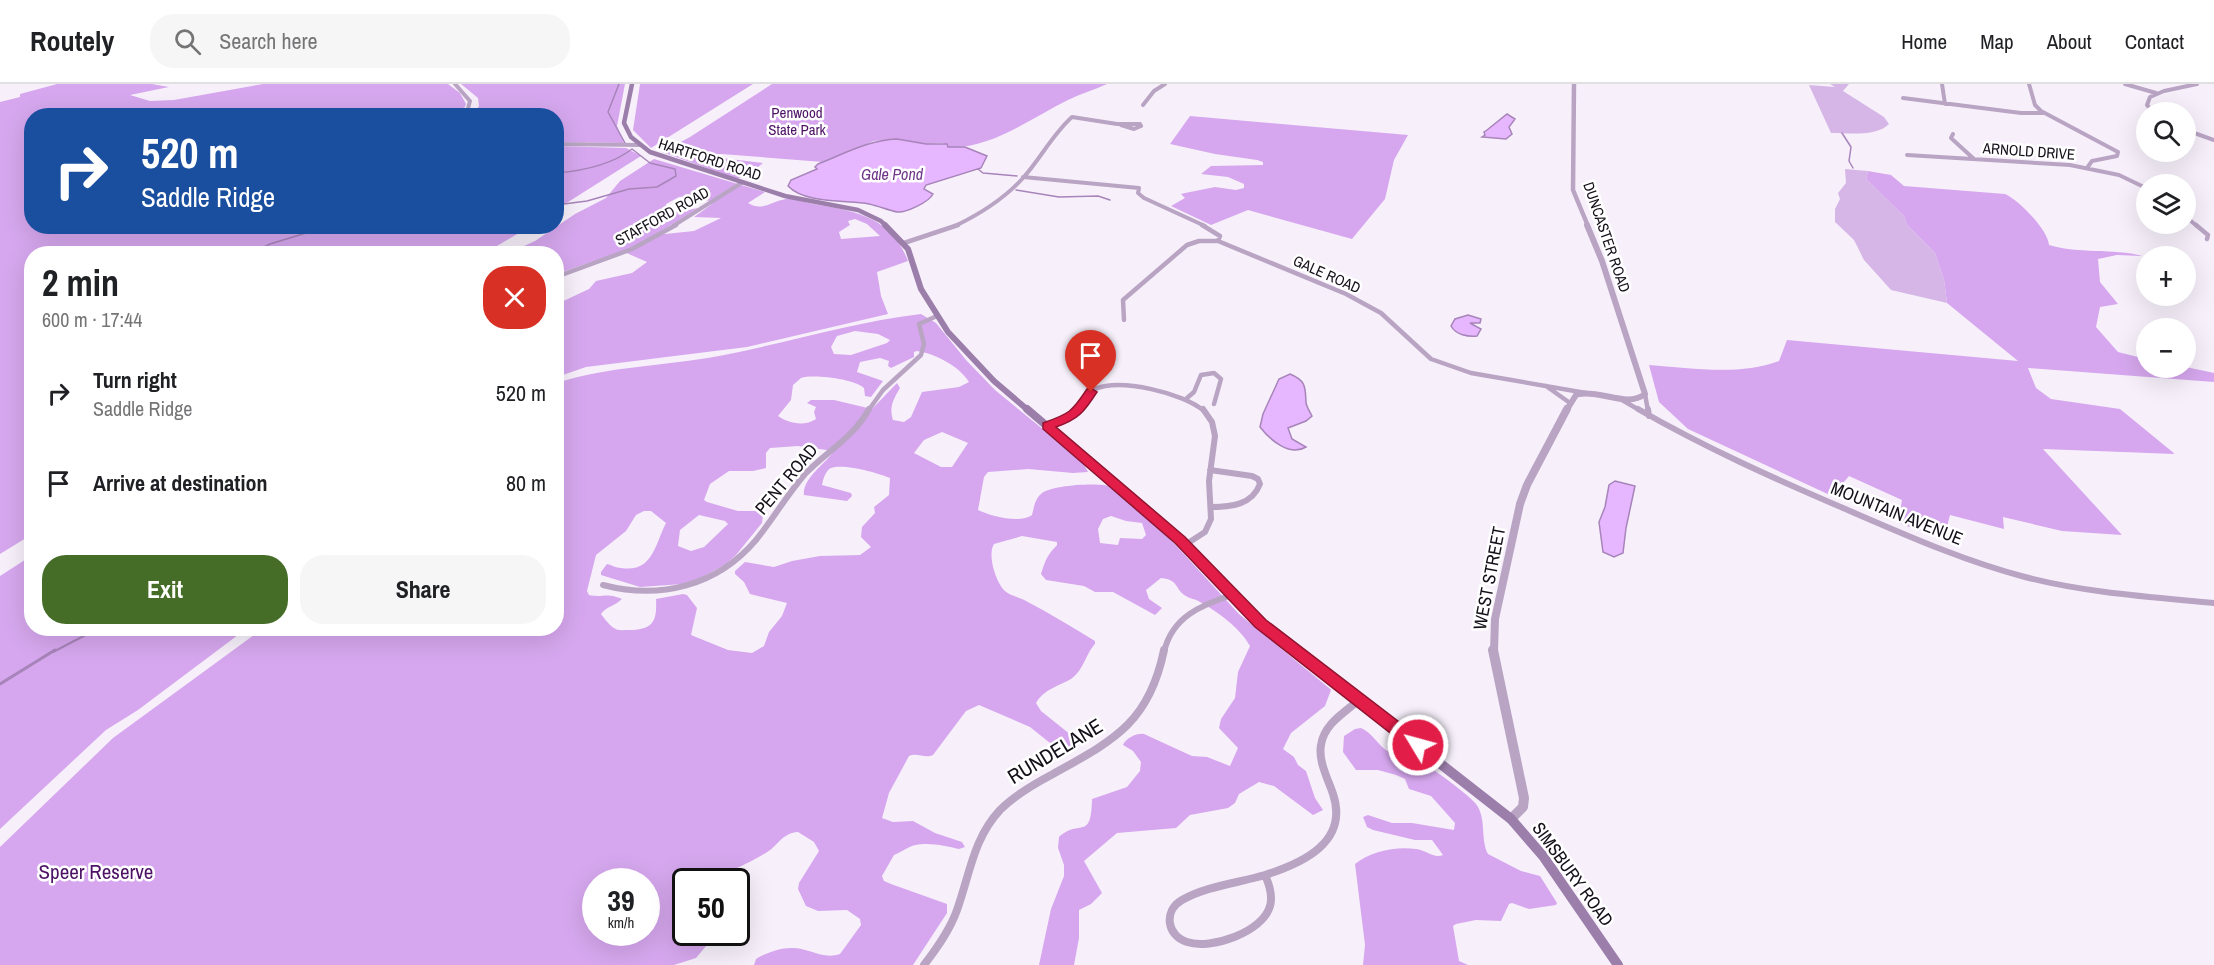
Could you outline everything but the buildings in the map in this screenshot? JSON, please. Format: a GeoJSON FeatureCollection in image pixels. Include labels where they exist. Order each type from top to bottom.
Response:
{"type":"FeatureCollection","features":[{"type":"Feature","properties":{"kind":"main road","name":"HARTFORD ROAD"},"geometry":{"type":"LineString","coordinates":[[632,84],[623,122],[628,135],[639,145],[662,157],[771,191]]}},
{"type":"Feature","properties":{"kind":"main road","name":"SIMSBURY ROAD"},"geometry":{"type":"LineString","coordinates":[[771,191],[867,213],[881,221],[904,243],[911,254],[921,289],[936,316],[955,341],[994,381],[1110,478],[1185,545],[1260,623],[1511,819],[1543,856],[1618,965]]}},
{"type":"Feature","properties":{"kind":"street"},"geometry":{"type":"LineString","coordinates":[[455,84],[470,100],[468,108]]}},
{"type":"Feature","properties":{"kind":"street"},"geometry":{"type":"LineString","coordinates":[[1143,105],[1155,90],[1165,84]]}},
{"type":"Feature","properties":{"kind":"street","name":"DUNCASTER ROAD"},"geometry":{"type":"LineString","coordinates":[[1574,84],[1573,190],[1602,261],[1645,394],[1649,416]]}},
{"type":"Feature","properties":{"kind":"street"},"geometry":{"type":"LineString","coordinates":[[1942,84],[1945,104]]}},
{"type":"Feature","properties":{"kind":"street"},"geometry":{"type":"LineString","coordinates":[[2029,84],[2035,105],[2118,152],[2117,156],[2092,161],[2087,168]]}},
{"type":"Feature","properties":{"kind":"street"},"geometry":{"type":"LineString","coordinates":[[2125,84],[2157,93]]}},
{"type":"Feature","properties":{"kind":"street"},"geometry":{"type":"LineString","coordinates":[[2148,102],[2157,93],[2197,84]]}},
{"type":"Feature","properties":{"kind":"street"},"geometry":{"type":"LineString","coordinates":[[1903,98],[2020,113],[2046,113]]}},
{"type":"Feature","properties":{"kind":"street"},"geometry":{"type":"LineString","coordinates":[[904,243],[957,227],[1005,194],[1023,177],[1056,133],[1072,117],[1120,124],[1140,124],[1141,126],[1134,129],[1120,124]]}},
{"type":"Feature","properties":{"kind":"street"},"geometry":{"type":"LineString","coordinates":[[1953,134],[1951,138],[1974,159]]}},
{"type":"Feature","properties":{"kind":"street"},"geometry":{"type":"LineString","coordinates":[[2196,134],[2214,140]]}},
{"type":"Feature","properties":{"kind":"street"},"geometry":{"type":"LineString","coordinates":[[564,144],[639,145]]}},
{"type":"Feature","properties":{"kind":"street","name":"ARNOLD DRIVE"},"geometry":{"type":"LineString","coordinates":[[1907,155],[2087,168],[2119,175],[2136,183]]}},
{"type":"Feature","properties":{"kind":"street"},"geometry":{"type":"LineString","coordinates":[[1023,177],[1139,188],[1138,193],[1144,198],[1205,226],[1220,236],[1218,241]]}},
{"type":"Feature","properties":{"kind":"street","name":"STAFFORD ROAD"},"geometry":{"type":"LineString","coordinates":[[564,274],[632,249],[679,223],[743,182]]}},
{"type":"Feature","properties":{"kind":"street"},"geometry":{"type":"LineString","coordinates":[[2196,225],[2208,235],[2207,239]]}},
{"type":"Feature","properties":{"kind":"street","name":"GALE ROAD"},"geometry":{"type":"LineString","coordinates":[[1124,320],[1123,300],[1187,245],[1199,241],[1218,241],[1346,294],[1381,314],[1431,359],[1471,373],[1586,393]]}},
{"type":"Feature","properties":{"kind":"street","name":"PENT ROAD"},"geometry":{"type":"LineString","coordinates":[[603,585],[633,592],[665,591],[700,582],[729,566],[746,550],[806,474],[862,422],[877,395],[890,381],[921,356],[924,345],[919,324],[936,316]]}},
{"type":"Feature","properties":{"kind":"street"},"geometry":{"type":"LineString","coordinates":[[1187,398],[1194,392],[1201,375],[1214,373],[1220,376],[1221,380],[1214,404]]}},
{"type":"Feature","properties":{"kind":"street","name":"GALE ROAD"},"geometry":{"type":"LineString","coordinates":[[1546,385],[1570,403]]}},
{"type":"Feature","properties":{"kind":"street"},"geometry":{"type":"LineString","coordinates":[[1047,426],[1073,415],[1081,408],[1091,392],[1101,386],[1156,389],[1187,398],[1206,413],[1215,439],[1210,470],[1211,523],[1206,532],[1185,545]]}},
{"type":"Feature","properties":{"kind":"street"},"geometry":{"type":"LineString","coordinates":[[1570,403],[1576,396],[1586,393]]}},
{"type":"Feature","properties":{"kind":"street","name":"MOUNTAIN AVENUE"},"geometry":{"type":"LineString","coordinates":[[1586,393],[1597,393],[1622,400],[1695,442],[1912,538],[2024,577],[2089,591],[2214,603]]}},
{"type":"Feature","properties":{"kind":"street"},"geometry":{"type":"LineString","coordinates":[[1622,400],[1640,398],[1645,394]]}},
{"type":"Feature","properties":{"kind":"street","name":"WEST STREET"},"geometry":{"type":"LineString","coordinates":[[1511,819],[1523,807],[1524,798],[1496,669],[1493,633],[1520,504],[1527,485],[1570,403]]}},
{"type":"Feature","properties":{"kind":"street"},"geometry":{"type":"LineString","coordinates":[[1210,470],[1252,476],[1258,479],[1260,484],[1256,492],[1240,504],[1211,507]]}},
{"type":"Feature","properties":{"kind":"street","name":"RUNDELANE"},"geometry":{"type":"LineString","coordinates":[[924,965],[956,914],[978,842],[1000,809],[1032,784],[1118,734],[1133,720],[1152,693],[1167,641],[1176,626],[1202,606],[1232,595]]}},
{"type":"Feature","properties":{"kind":"street"},"geometry":{"type":"LineString","coordinates":[[1265,874],[1270,888],[1270,904],[1266,915],[1254,926],[1230,937],[1196,945],[1179,939],[1172,930],[1168,919],[1170,913],[1183,899],[1291,865],[1314,853],[1331,835],[1337,818],[1337,805],[1321,759],[1322,737],[1332,724],[1359,700]]}},
{"type":"Feature","properties":{"kind":"shaded area"},"geometry":{"type":"Polygon","coordinates":[[[1830,84],[1849,84],[1843,91],[1884,117],[1889,124],[1870,133],[1831,133],[1809,85],[1835,87],[1830,84]]]}},
{"type":"Feature","properties":{"kind":"shaded area"},"geometry":{"type":"Polygon","coordinates":[[[1845,169],[1868,171],[1866,179],[1904,216],[1907,225],[1935,253],[1944,280],[1947,303],[1891,290],[1864,260],[1854,240],[1835,222],[1835,209],[1840,199],[1838,193],[1846,183],[1845,169]]]}},
{"type":"Feature","properties":{"kind":"green space"},"geometry":{"type":"Polygon","coordinates":[[[57,84],[152,84],[169,87],[130,95],[150,101],[174,100],[263,84],[448,84],[460,93],[466,104],[464,108],[24,108],[24,234],[517,234],[497,246],[24,246],[24,539],[0,554],[0,102],[20,97],[20,94],[57,84]]]}},
{"type":"Feature","properties":{"kind":"green space"},"geometry":{"type":"Polygon","coordinates":[[[461,84],[625,84],[617,126],[624,143],[564,142],[564,108],[478,108],[478,98],[461,84]]]}},
{"type":"Feature","properties":{"kind":"green space"},"geometry":{"type":"Polygon","coordinates":[[[640,84],[753,84],[651,148],[633,130],[640,84]]]}},
{"type":"Feature","properties":{"kind":"green space","name":"Penwood State Park"},"geometry":{"type":"Polygon","coordinates":[[[772,84],[1107,84],[1068,100],[994,138],[963,147],[947,147],[943,143],[926,144],[897,139],[874,141],[823,162],[721,154],[705,156],[763,163],[752,172],[737,179],[662,152],[690,137],[772,84]]]}},
{"type":"Feature","properties":{"kind":"green space"},"geometry":{"type":"Polygon","coordinates":[[[1190,116],[1408,135],[1394,160],[1385,199],[1352,239],[1248,210],[1211,225],[1171,206],[1185,198],[1181,194],[1185,193],[1215,187],[1236,190],[1244,188],[1244,184],[1228,177],[1201,174],[1211,166],[1263,165],[1263,162],[1257,160],[1170,144],[1190,116]]]}},
{"type":"Feature","properties":{"kind":"green space"},"geometry":{"type":"Polygon","coordinates":[[[564,146],[626,148],[641,156],[564,205],[564,146]]]}},
{"type":"Feature","properties":{"kind":"green space"},"geometry":{"type":"Polygon","coordinates":[[[654,159],[765,192],[748,203],[753,205],[762,206],[793,199],[870,218],[892,234],[908,261],[877,272],[881,296],[888,314],[747,347],[586,367],[564,375],[564,301],[589,289],[596,281],[632,273],[647,262],[622,251],[564,272],[564,246],[524,246],[545,234],[564,234],[564,221],[606,198],[620,181],[654,159]],[[679,197],[666,204],[666,209],[675,212],[698,208],[655,235],[694,231],[721,218],[694,217],[713,201],[679,197]],[[855,219],[848,221],[850,225],[839,232],[841,239],[880,236],[867,224],[855,219]]]}},
{"type":"Feature","properties":{"kind":"green space"},"geometry":{"type":"Polygon","coordinates":[[[1868,171],[1891,175],[1904,186],[2005,194],[2018,202],[2032,216],[2044,232],[2049,245],[2136,255],[2117,255],[2098,259],[2100,282],[2118,304],[2100,307],[2096,327],[2118,352],[2136,356],[2136,376],[2028,368],[2036,388],[2051,399],[2120,409],[2175,454],[2043,449],[2122,535],[2062,531],[2003,517],[2004,529],[1950,515],[1944,539],[1898,523],[1902,500],[1849,476],[1832,496],[1688,429],[1659,402],[1649,365],[1715,370],[1764,366],[1779,361],[1787,340],[2018,361],[1947,303],[1944,280],[1935,253],[1907,225],[1904,216],[1866,179],[1868,171]]]}},
{"type":"Feature","properties":{"kind":"green space","name":"Speer Reserve"},"geometry":{"type":"Polygon","coordinates":[[[921,314],[936,323],[966,360],[995,390],[1082,461],[1088,472],[1028,469],[988,472],[984,477],[978,510],[997,517],[1027,518],[1032,515],[1037,498],[1054,488],[1076,485],[1112,487],[1170,539],[1239,614],[1331,690],[1325,706],[1291,733],[1283,749],[1294,757],[1298,765],[1306,771],[1315,798],[1323,810],[1313,815],[1274,786],[1259,782],[1239,794],[1235,803],[1228,808],[1190,815],[1176,828],[1117,833],[1084,861],[1102,893],[1091,904],[1079,910],[1079,938],[1074,965],[1039,965],[1051,909],[1064,876],[1064,865],[1058,848],[1059,837],[1073,829],[1087,825],[1092,799],[1127,787],[1140,771],[1141,762],[1133,751],[1123,745],[1135,735],[1144,734],[1192,756],[1207,757],[1230,766],[1238,748],[1219,728],[1221,719],[1235,698],[1238,672],[1250,646],[1228,621],[1207,606],[1186,596],[1167,579],[1161,578],[1146,590],[1149,599],[1162,608],[1155,615],[1113,592],[1095,592],[1084,586],[1046,580],[1041,574],[1057,542],[1022,536],[994,544],[992,549],[992,562],[1002,587],[1007,593],[1035,606],[1095,641],[1082,667],[1075,675],[1047,691],[1036,703],[1041,711],[1076,739],[1077,744],[1065,750],[1050,743],[1030,727],[979,705],[966,711],[933,755],[909,756],[889,793],[882,818],[893,822],[913,821],[935,833],[962,842],[965,847],[959,849],[932,844],[913,846],[894,855],[882,876],[884,881],[947,904],[947,913],[913,965],[754,965],[756,959],[784,948],[828,956],[840,954],[861,925],[860,919],[847,910],[818,911],[806,906],[798,889],[799,883],[819,851],[814,842],[798,832],[787,835],[769,851],[738,868],[672,868],[672,946],[706,946],[696,958],[674,965],[0,965],[0,847],[113,738],[252,636],[564,636],[564,381],[597,373],[719,356],[845,327],[921,314]],[[855,331],[837,336],[831,347],[834,354],[851,355],[890,340],[878,334],[855,331]],[[914,352],[914,357],[891,368],[888,366],[889,361],[880,358],[860,362],[857,372],[883,381],[871,397],[865,396],[864,388],[852,382],[824,377],[801,378],[793,385],[791,400],[778,416],[796,423],[806,423],[816,419],[814,412],[816,407],[807,403],[811,400],[834,400],[872,409],[897,383],[900,388],[891,411],[893,420],[904,422],[911,417],[922,392],[959,387],[969,382],[953,366],[932,355],[914,352]],[[942,432],[924,440],[914,453],[941,467],[952,467],[968,443],[942,432]],[[798,446],[770,448],[766,453],[766,468],[753,471],[729,471],[710,484],[704,500],[707,502],[738,511],[757,511],[763,515],[762,523],[736,555],[726,564],[699,579],[683,584],[640,587],[601,575],[607,564],[619,568],[632,568],[640,566],[651,555],[666,523],[651,511],[644,511],[636,515],[626,531],[596,555],[587,591],[589,595],[622,599],[601,614],[611,626],[621,630],[637,630],[649,626],[656,613],[656,599],[683,594],[687,595],[697,608],[691,635],[728,650],[752,653],[764,646],[769,632],[782,616],[787,603],[750,594],[744,582],[735,574],[735,571],[745,562],[774,567],[820,556],[860,555],[871,547],[861,537],[862,527],[875,513],[874,507],[889,495],[890,478],[861,469],[831,468],[822,485],[851,493],[852,496],[847,501],[804,495],[804,489],[810,477],[834,451],[798,446]],[[699,515],[680,530],[678,546],[691,551],[704,547],[728,524],[725,521],[699,515]],[[1111,516],[1103,519],[1098,529],[1100,543],[1118,545],[1120,538],[1142,539],[1146,535],[1142,523],[1111,516]]]}},
{"type":"Feature","properties":{"kind":"green space"},"geometry":{"type":"Polygon","coordinates":[[[2196,369],[2214,373],[2214,382],[2161,378],[2196,378],[2196,369]]]}},
{"type":"Feature","properties":{"kind":"green space"},"geometry":{"type":"Polygon","coordinates":[[[24,561],[24,636],[237,636],[138,710],[106,730],[0,829],[0,576],[24,561]]]}},
{"type":"Feature","properties":{"kind":"green space"},"geometry":{"type":"Polygon","coordinates":[[[1361,728],[1389,752],[1424,764],[1472,800],[1481,816],[1488,854],[1521,871],[1540,876],[1557,903],[1556,905],[1529,909],[1512,903],[1509,904],[1501,921],[1476,920],[1453,926],[1459,961],[1468,965],[1363,965],[1365,945],[1355,864],[1368,856],[1392,849],[1409,848],[1436,856],[1443,855],[1432,840],[1415,840],[1373,830],[1367,827],[1363,817],[1368,815],[1392,823],[1412,823],[1454,830],[1455,823],[1431,796],[1409,789],[1405,779],[1378,770],[1356,770],[1343,752],[1344,736],[1361,728]]]}},
{"type":"Feature","properties":{"kind":"water"},"geometry":{"type":"Polygon","coordinates":[[[1507,114],[1515,119],[1509,127],[1512,134],[1506,139],[1482,137],[1485,135],[1484,132],[1507,114]]]}},
{"type":"Feature","properties":{"kind":"water","name":"Gale Pond"},"geometry":{"type":"Polygon","coordinates":[[[897,139],[926,144],[947,144],[948,147],[965,147],[987,156],[981,168],[926,185],[924,189],[933,194],[931,197],[901,212],[869,204],[815,199],[795,192],[788,186],[791,180],[817,169],[815,167],[818,164],[866,145],[897,139]]]}},
{"type":"Feature","properties":{"kind":"water"},"geometry":{"type":"Polygon","coordinates":[[[1468,315],[1481,319],[1480,323],[1470,323],[1481,329],[1477,336],[1462,335],[1451,326],[1455,319],[1468,315]]]}},
{"type":"Feature","properties":{"kind":"water"},"geometry":{"type":"Polygon","coordinates":[[[1290,374],[1300,379],[1304,385],[1306,404],[1312,416],[1288,428],[1292,439],[1306,447],[1300,450],[1281,446],[1260,427],[1263,414],[1279,379],[1290,374]]]}},
{"type":"Feature","properties":{"kind":"water"},"geometry":{"type":"Polygon","coordinates":[[[1615,481],[1635,486],[1623,553],[1614,557],[1603,552],[1599,522],[1605,507],[1609,485],[1615,481]]]}},
{"type":"Feature","properties":{"kind":"waterway"},"geometry":{"type":"LineString","coordinates":[[619,84],[608,112],[625,143]]}},
{"type":"Feature","properties":{"kind":"waterway"},"geometry":{"type":"LineString","coordinates":[[1842,133],[1851,147],[1849,161],[1853,168]]}},
{"type":"Feature","properties":{"kind":"waterway"},"geometry":{"type":"LineString","coordinates":[[564,172],[596,166],[624,155],[632,149],[650,163],[675,169],[676,176],[657,187],[629,189],[587,201],[564,204]]}},
{"type":"Feature","properties":{"kind":"waterway"},"geometry":{"type":"LineString","coordinates":[[978,169],[983,173],[1017,176]]}},
{"type":"Feature","properties":{"kind":"waterway"},"geometry":{"type":"LineString","coordinates":[[1016,190],[1059,197],[1098,196],[1110,200]]}},
{"type":"Feature","properties":{"kind":"waterway"},"geometry":{"type":"LineString","coordinates":[[266,246],[303,234]]}},
{"type":"Feature","properties":{"kind":"waterway"},"geometry":{"type":"LineString","coordinates":[[53,652],[84,636]]}},
{"type":"Feature","properties":{"kind":"waterway"},"geometry":{"type":"LineString","coordinates":[[0,684],[55,650]]}},
{"type":"Feature","properties":{"kind":"route"},"geometry":{"type":"LineString","coordinates":[[1091,392],[1080,410],[1066,419],[1047,426],[1180,540],[1260,623],[1418,745]]}}]}
